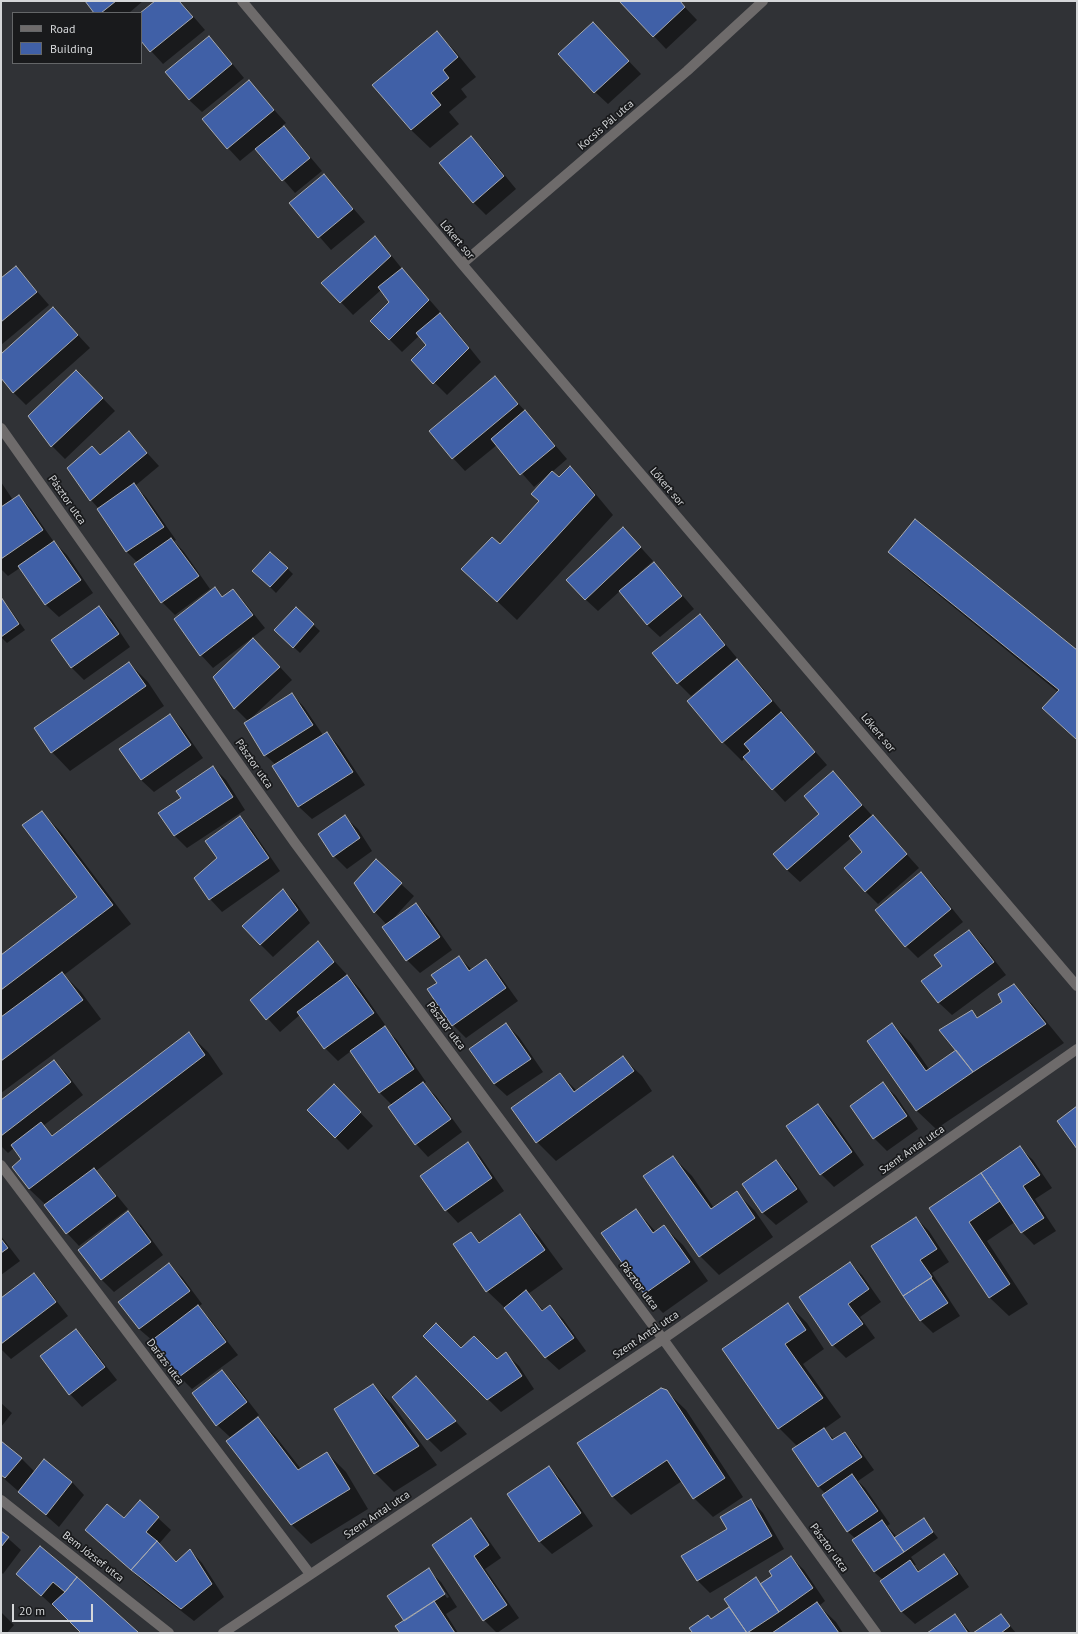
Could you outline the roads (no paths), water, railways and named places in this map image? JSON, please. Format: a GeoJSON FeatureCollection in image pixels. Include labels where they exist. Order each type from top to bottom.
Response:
{"type":"FeatureCollection","features":[{"type":"Feature","properties":{"kind":"street","name":"Kocsis Pál utca"},"geometry":{"type":"LineString","coordinates":[[462,264],[687,71],[763,1]]}},
{"type":"Feature","properties":{"kind":"street","name":"Lőkert sor"},"geometry":{"type":"LineString","coordinates":[[247,3],[462,264],[1077,986]]}},
{"type":"Feature","properties":{"kind":"street","name":"Pásztor utca"},"geometry":{"type":"LineString","coordinates":[[1,428],[295,843],[663,1339],[876,1633]]}},
{"type":"Feature","properties":{"kind":"street","name":"Szent Antal utca"},"geometry":{"type":"LineString","coordinates":[[222,1633],[663,1339],[1077,1049]]}},
{"type":"Feature","properties":{"kind":"street","name":"Darázs utca"},"geometry":{"type":"LineString","coordinates":[[1,1165],[310,1574]]}},
{"type":"Feature","properties":{"kind":"street","name":"Bem József utca"},"geometry":{"type":"LineString","coordinates":[[1,1500],[170,1633]]}}]}
